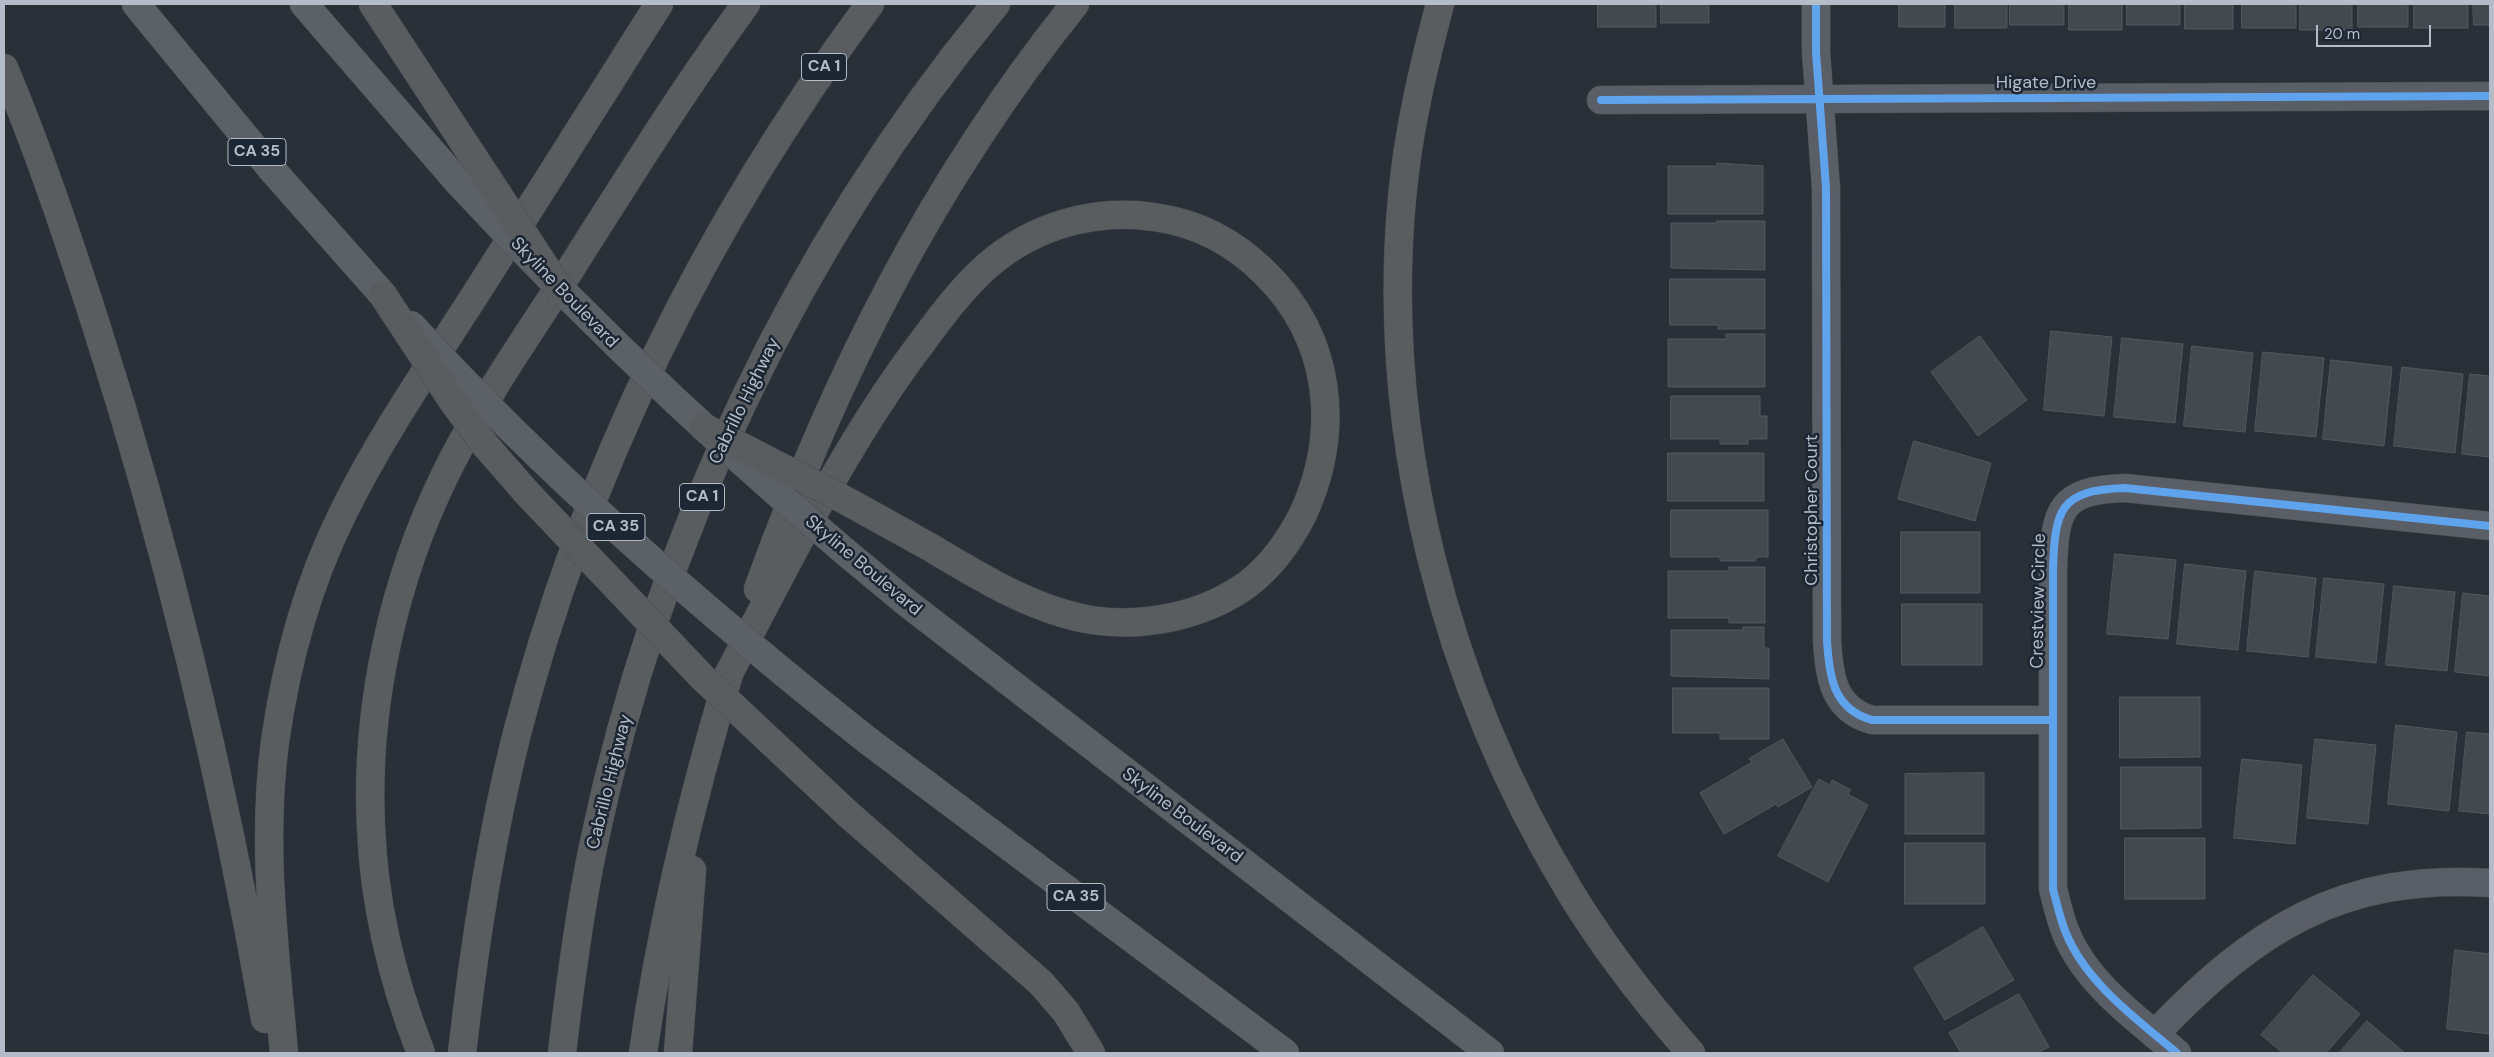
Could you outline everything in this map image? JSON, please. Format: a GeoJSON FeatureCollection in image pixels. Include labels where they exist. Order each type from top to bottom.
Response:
{"type":"FeatureCollection","features":[{"type":"Feature","properties":{"kind":"highway"},"geometry":{"type":"LineString","coordinates":[[373,4],[561,292]]}},
{"type":"Feature","properties":{"kind":"highway"},"geometry":{"type":"LineString","coordinates":[[284,1053],[271,904],[270,795],[280,713],[294,645],[309,594],[341,517],[385,437],[659,4]]}},
{"type":"Feature","properties":{"kind":"highway"},"geometry":{"type":"LineString","coordinates":[[421,1053],[400,992],[381,915],[371,829],[370,788],[377,709],[392,628],[415,550],[429,512],[461,444],[658,132],[746,4]]}},
{"type":"Feature","properties":{"kind":"highway","name":"CA 1"},"geometry":{"type":"LineString","coordinates":[[462,1053],[483,899],[516,738],[552,612],[595,493],[627,415],[700,268],[780,132],[826,63],[870,4]]}},
{"type":"Feature","properties":{"kind":"highway","name":"Cabrillo Highway"},"geometry":{"type":"LineString","coordinates":[[562,1053],[578,929],[593,847],[612,767],[657,613],[711,474],[747,393],[825,248],[916,109],[964,42],[996,4]]}},
{"type":"Feature","properties":{"kind":"highway"},"geometry":{"type":"LineString","coordinates":[[643,1053],[664,930],[700,778],[728,675],[798,483],[847,371],[912,244],[969,149],[1010,89],[1074,4]]}},
{"type":"Feature","properties":{"kind":"highway"},"geometry":{"type":"LineString","coordinates":[[1440,4],[1424,67],[1408,144],[1401,214],[1398,274],[1399,326],[1405,404],[1417,484],[1430,548],[1465,668],[1500,754],[1531,821],[1590,922],[1630,978],[1691,1053]]}},
{"type":"Feature","properties":{"kind":"highway"},"geometry":{"type":"LineString","coordinates":[[4,68],[64,228],[115,384],[150,500],[190,657],[226,821],[249,927],[271,1053]]}},
{"type":"Feature","properties":{"kind":"highway"},"geometry":{"type":"LineString","coordinates":[[703,427],[843,499],[1011,593],[1048,608],[1090,620],[1138,622],[1185,614],[1229,595],[1249,583],[1285,545],[1299,522],[1321,467],[1325,438],[1323,383],[1316,352],[1305,325],[1290,302],[1252,260],[1228,242],[1200,228],[1168,219],[1136,214],[1103,215],[1072,221],[1041,231],[1012,246],[964,290],[889,388],[822,498],[728,675]]}},
{"type":"Feature","properties":{"kind":"highway"},"geometry":{"type":"LineString","coordinates":[[383,295],[454,403],[486,446],[527,494],[704,678],[848,814],[1041,983],[1066,1012],[1091,1053]]}},
{"type":"Feature","properties":{"kind":"highway"},"geometry":{"type":"LineString","coordinates":[[678,1053],[700,778]]}},
{"type":"Feature","properties":{"kind":"main road","name":"CA 35"},"geometry":{"type":"LineString","coordinates":[[136,4],[274,172],[383,295],[532,448],[640,549],[717,618],[866,740],[1285,1053]]}},
{"type":"Feature","properties":{"kind":"main road","name":"Skyline Boulevard"},"geometry":{"type":"LineString","coordinates":[[304,4],[458,182],[561,292],[703,427],[823,534],[999,676],[1192,822],[1490,1053]]}},
{"type":"Feature","properties":{"kind":"street","name":"Christopher Court"},"geometry":{"type":"LineString","coordinates":[[1816,4],[1816,52],[1826,188],[1827,640],[1835,690],[1853,713],[1872,720],[2052,720]]}},
{"type":"Feature","properties":{"kind":"street","name":"Higate Drive"},"geometry":{"type":"LineString","coordinates":[[1601,100],[2490,96]]}},
{"type":"Feature","properties":{"kind":"street","name":"Crestview Circle"},"geometry":{"type":"LineString","coordinates":[[2177,1053],[2110,994],[2093,974],[2066,935],[2053,889],[2053,570],[2056,525],[2061,511],[2072,500],[2086,493],[2104,489],[2147,490],[2490,526]]}},
{"type":"Feature","properties":{"kind":"street"},"geometry":{"type":"LineString","coordinates":[[2155,1034],[2215,974],[2268,934],[2293,920],[2350,897],[2383,888],[2444,882],[2490,883]]}},
{"type":"Feature","properties":{"kind":"building"},"geometry":{"type":"Polygon","coordinates":[[[1598,4],[1656,4],[1656,27],[1598,27],[1598,4]]]}},
{"type":"Feature","properties":{"kind":"building"},"geometry":{"type":"Polygon","coordinates":[[[1661,4],[1709,4],[1709,23],[1661,23],[1661,4]]]}},
{"type":"Feature","properties":{"kind":"building"},"geometry":{"type":"Polygon","coordinates":[[[1899,4],[1945,4],[1945,27],[1899,27],[1899,4]]]}},
{"type":"Feature","properties":{"kind":"building"},"geometry":{"type":"Polygon","coordinates":[[[1955,4],[2007,4],[2007,28],[1955,28],[1955,4]]]}},
{"type":"Feature","properties":{"kind":"building"},"geometry":{"type":"Polygon","coordinates":[[[2010,4],[2064,4],[2064,25],[2010,25],[2010,4]]]}},
{"type":"Feature","properties":{"kind":"building"},"geometry":{"type":"Polygon","coordinates":[[[2069,4],[2122,4],[2122,30],[2069,30],[2069,4]]]}},
{"type":"Feature","properties":{"kind":"building"},"geometry":{"type":"Polygon","coordinates":[[[2127,4],[2180,4],[2180,25],[2127,25],[2127,4]]]}},
{"type":"Feature","properties":{"kind":"building"},"geometry":{"type":"Polygon","coordinates":[[[2185,4],[2233,4],[2233,29],[2185,29],[2185,4]]]}},
{"type":"Feature","properties":{"kind":"building"},"geometry":{"type":"Polygon","coordinates":[[[2242,4],[2296,4],[2296,28],[2242,28],[2242,4]]]}},
{"type":"Feature","properties":{"kind":"building"},"geometry":{"type":"Polygon","coordinates":[[[2300,4],[2352,4],[2352,30],[2300,30],[2300,4]]]}},
{"type":"Feature","properties":{"kind":"building"},"geometry":{"type":"Polygon","coordinates":[[[2358,4],[2408,4],[2408,27],[2358,27],[2358,4]]]}},
{"type":"Feature","properties":{"kind":"building"},"geometry":{"type":"Polygon","coordinates":[[[2414,4],[2468,4],[2468,28],[2414,28],[2414,4]]]}},
{"type":"Feature","properties":{"kind":"building"},"geometry":{"type":"Polygon","coordinates":[[[2473,4],[2490,4],[2490,25],[2474,25],[2473,4]]]}},
{"type":"Feature","properties":{"kind":"building"},"geometry":{"type":"Polygon","coordinates":[[[1717,163],[1763,166],[1763,214],[1668,214],[1668,166],[1717,166],[1717,163]]]}},
{"type":"Feature","properties":{"kind":"building"},"geometry":{"type":"Polygon","coordinates":[[[1717,221],[1765,221],[1765,270],[1671,268],[1671,223],[1717,223],[1717,221]]]}},
{"type":"Feature","properties":{"kind":"building"},"geometry":{"type":"Polygon","coordinates":[[[1670,279],[1765,279],[1765,329],[1718,329],[1718,325],[1670,325],[1670,279]]]}},
{"type":"Feature","properties":{"kind":"building"},"geometry":{"type":"Polygon","coordinates":[[[2051,331],[2112,337],[2104,416],[2044,410],[2051,331]]]}},
{"type":"Feature","properties":{"kind":"building"},"geometry":{"type":"Polygon","coordinates":[[[1726,334],[1765,334],[1765,387],[1668,387],[1668,339],[1726,339],[1726,334]]]}},
{"type":"Feature","properties":{"kind":"building"},"geometry":{"type":"Polygon","coordinates":[[[1980,336],[2027,400],[1978,436],[1931,372],[1980,336]]]}},
{"type":"Feature","properties":{"kind":"building"},"geometry":{"type":"Polygon","coordinates":[[[2122,338],[2183,344],[2175,423],[2114,417],[2122,338]]]}},
{"type":"Feature","properties":{"kind":"building"},"geometry":{"type":"Polygon","coordinates":[[[2192,346],[2253,353],[2245,432],[2184,426],[2192,346]]]}},
{"type":"Feature","properties":{"kind":"building"},"geometry":{"type":"Polygon","coordinates":[[[2263,352],[2324,358],[2316,437],[2255,431],[2263,352]]]}},
{"type":"Feature","properties":{"kind":"building"},"geometry":{"type":"Polygon","coordinates":[[[2331,360],[2392,367],[2384,446],[2323,439],[2331,360]]]}},
{"type":"Feature","properties":{"kind":"building"},"geometry":{"type":"Polygon","coordinates":[[[2402,367],[2463,374],[2455,453],[2394,446],[2402,367]]]}},
{"type":"Feature","properties":{"kind":"building"},"geometry":{"type":"Polygon","coordinates":[[[2470,374],[2490,376],[2490,457],[2462,454],[2470,374]]]}},
{"type":"Feature","properties":{"kind":"building"},"geometry":{"type":"Polygon","coordinates":[[[1671,396],[1760,396],[1760,416],[1767,416],[1767,439],[1748,439],[1748,444],[1720,444],[1720,439],[1671,439],[1671,396]]]}},
{"type":"Feature","properties":{"kind":"building"},"geometry":{"type":"Polygon","coordinates":[[[1914,441],[1991,463],[1975,521],[1898,499],[1914,441]]]}},
{"type":"Feature","properties":{"kind":"building"},"geometry":{"type":"Polygon","coordinates":[[[1668,453],[1764,453],[1764,501],[1668,501],[1668,453]]]}},
{"type":"Feature","properties":{"kind":"building"},"geometry":{"type":"Polygon","coordinates":[[[1671,510],[1768,510],[1768,557],[1756,557],[1756,561],[1720,561],[1720,557],[1671,557],[1671,510]]]}},
{"type":"Feature","properties":{"kind":"building"},"geometry":{"type":"Polygon","coordinates":[[[1901,532],[1980,532],[1980,593],[1901,593],[1901,532]]]}},
{"type":"Feature","properties":{"kind":"building"},"geometry":{"type":"Polygon","coordinates":[[[2115,554],[2176,560],[2168,639],[2107,634],[2115,554]]]}},
{"type":"Feature","properties":{"kind":"building"},"geometry":{"type":"Polygon","coordinates":[[[2185,564],[2246,571],[2238,650],[2177,644],[2185,564]]]}},
{"type":"Feature","properties":{"kind":"building"},"geometry":{"type":"Polygon","coordinates":[[[1729,567],[1765,567],[1765,623],[1729,623],[1729,618],[1668,618],[1668,571],[1729,571],[1729,567]]]}},
{"type":"Feature","properties":{"kind":"building"},"geometry":{"type":"Polygon","coordinates":[[[2255,571],[2316,578],[2308,657],[2247,651],[2255,571]]]}},
{"type":"Feature","properties":{"kind":"building"},"geometry":{"type":"Polygon","coordinates":[[[2324,578],[2384,584],[2376,663],[2316,657],[2324,578]]]}},
{"type":"Feature","properties":{"kind":"building"},"geometry":{"type":"Polygon","coordinates":[[[2394,586],[2455,592],[2447,671],[2386,665],[2394,586]]]}},
{"type":"Feature","properties":{"kind":"building"},"geometry":{"type":"Polygon","coordinates":[[[2463,593],[2490,596],[2490,676],[2455,672],[2463,593]]]}},
{"type":"Feature","properties":{"kind":"building"},"geometry":{"type":"Polygon","coordinates":[[[1902,604],[1982,604],[1982,665],[1902,665],[1902,604]]]}},
{"type":"Feature","properties":{"kind":"building"},"geometry":{"type":"Polygon","coordinates":[[[1743,627],[1764,627],[1764,648],[1769,648],[1769,679],[1671,676],[1671,630],[1743,630],[1743,627]]]}},
{"type":"Feature","properties":{"kind":"building"},"geometry":{"type":"Polygon","coordinates":[[[1673,688],[1769,688],[1769,739],[1720,739],[1720,733],[1673,733],[1673,688]]]}},
{"type":"Feature","properties":{"kind":"building"},"geometry":{"type":"Polygon","coordinates":[[[2120,697],[2200,697],[2200,757],[2120,758],[2120,697]]]}},
{"type":"Feature","properties":{"kind":"building"},"geometry":{"type":"Polygon","coordinates":[[[2396,725],[2457,732],[2449,811],[2388,804],[2396,725]]]}},
{"type":"Feature","properties":{"kind":"building"},"geometry":{"type":"Polygon","coordinates":[[[2467,732],[2490,734],[2490,814],[2459,811],[2467,732]]]}},
{"type":"Feature","properties":{"kind":"building"},"geometry":{"type":"Polygon","coordinates":[[[1783,739],[1812,787],[1778,807],[1776,804],[1724,834],[1700,793],[1752,762],[1749,759],[1783,739]]]}},
{"type":"Feature","properties":{"kind":"building"},"geometry":{"type":"Polygon","coordinates":[[[2315,739],[2376,745],[2368,824],[2307,818],[2315,739]]]}},
{"type":"Feature","properties":{"kind":"building"},"geometry":{"type":"Polygon","coordinates":[[[2242,759],[2302,765],[2295,844],[2234,838],[2242,759]]]}},
{"type":"Feature","properties":{"kind":"building"},"geometry":{"type":"Polygon","coordinates":[[[2121,767],[2201,767],[2201,828],[2121,829],[2121,767]]]}},
{"type":"Feature","properties":{"kind":"building"},"geometry":{"type":"Polygon","coordinates":[[[1984,773],[1984,834],[1905,834],[1905,774],[1984,773]]]}},
{"type":"Feature","properties":{"kind":"building"},"geometry":{"type":"Polygon","coordinates":[[[1819,779],[1830,785],[1832,780],[1851,790],[1848,794],[1868,805],[1828,882],[1778,856],[1819,779]]]}},
{"type":"Feature","properties":{"kind":"building"},"geometry":{"type":"Polygon","coordinates":[[[2125,838],[2205,838],[2205,899],[2125,899],[2125,838]]]}},
{"type":"Feature","properties":{"kind":"building"},"geometry":{"type":"Polygon","coordinates":[[[1905,843],[1985,843],[1985,904],[1905,904],[1905,843]]]}},
{"type":"Feature","properties":{"kind":"building"},"geometry":{"type":"Polygon","coordinates":[[[1983,927],[2014,980],[1945,1020],[1914,968],[1983,927]]]}},
{"type":"Feature","properties":{"kind":"building"},"geometry":{"type":"Polygon","coordinates":[[[2455,950],[2490,954],[2490,1034],[2447,1029],[2455,950]]]}},
{"type":"Feature","properties":{"kind":"building"},"geometry":{"type":"Polygon","coordinates":[[[2313,975],[2360,1014],[2326,1053],[2283,1053],[2261,1035],[2313,975]]]}},
{"type":"Feature","properties":{"kind":"building"},"geometry":{"type":"Polygon","coordinates":[[[2019,994],[2049,1047],[2037,1053],[1961,1053],[1949,1033],[2019,994]]]}},
{"type":"Feature","properties":{"kind":"building"},"geometry":{"type":"Polygon","coordinates":[[[2367,1021],[2405,1053],[2339,1053],[2367,1021]]]}},
{"type":"Feature","properties":{"kind":"cycle path"},"geometry":{"type":"LineString","coordinates":[[1816,4],[1816,52],[1826,188],[1827,640],[1832,678],[1841,699],[1849,708],[1859,715],[1872,720],[2052,720]]}},
{"type":"Feature","properties":{"kind":"cycle path"},"geometry":{"type":"LineString","coordinates":[[1601,100],[2490,96]]}},
{"type":"Feature","properties":{"kind":"cycle path"},"geometry":{"type":"LineString","coordinates":[[2177,1053],[2130,1014],[2086,968],[2066,933],[2053,889],[2053,570],[2056,532],[2059,518],[2065,507],[2074,499],[2086,493],[2125,488],[2490,526]]}}]}
